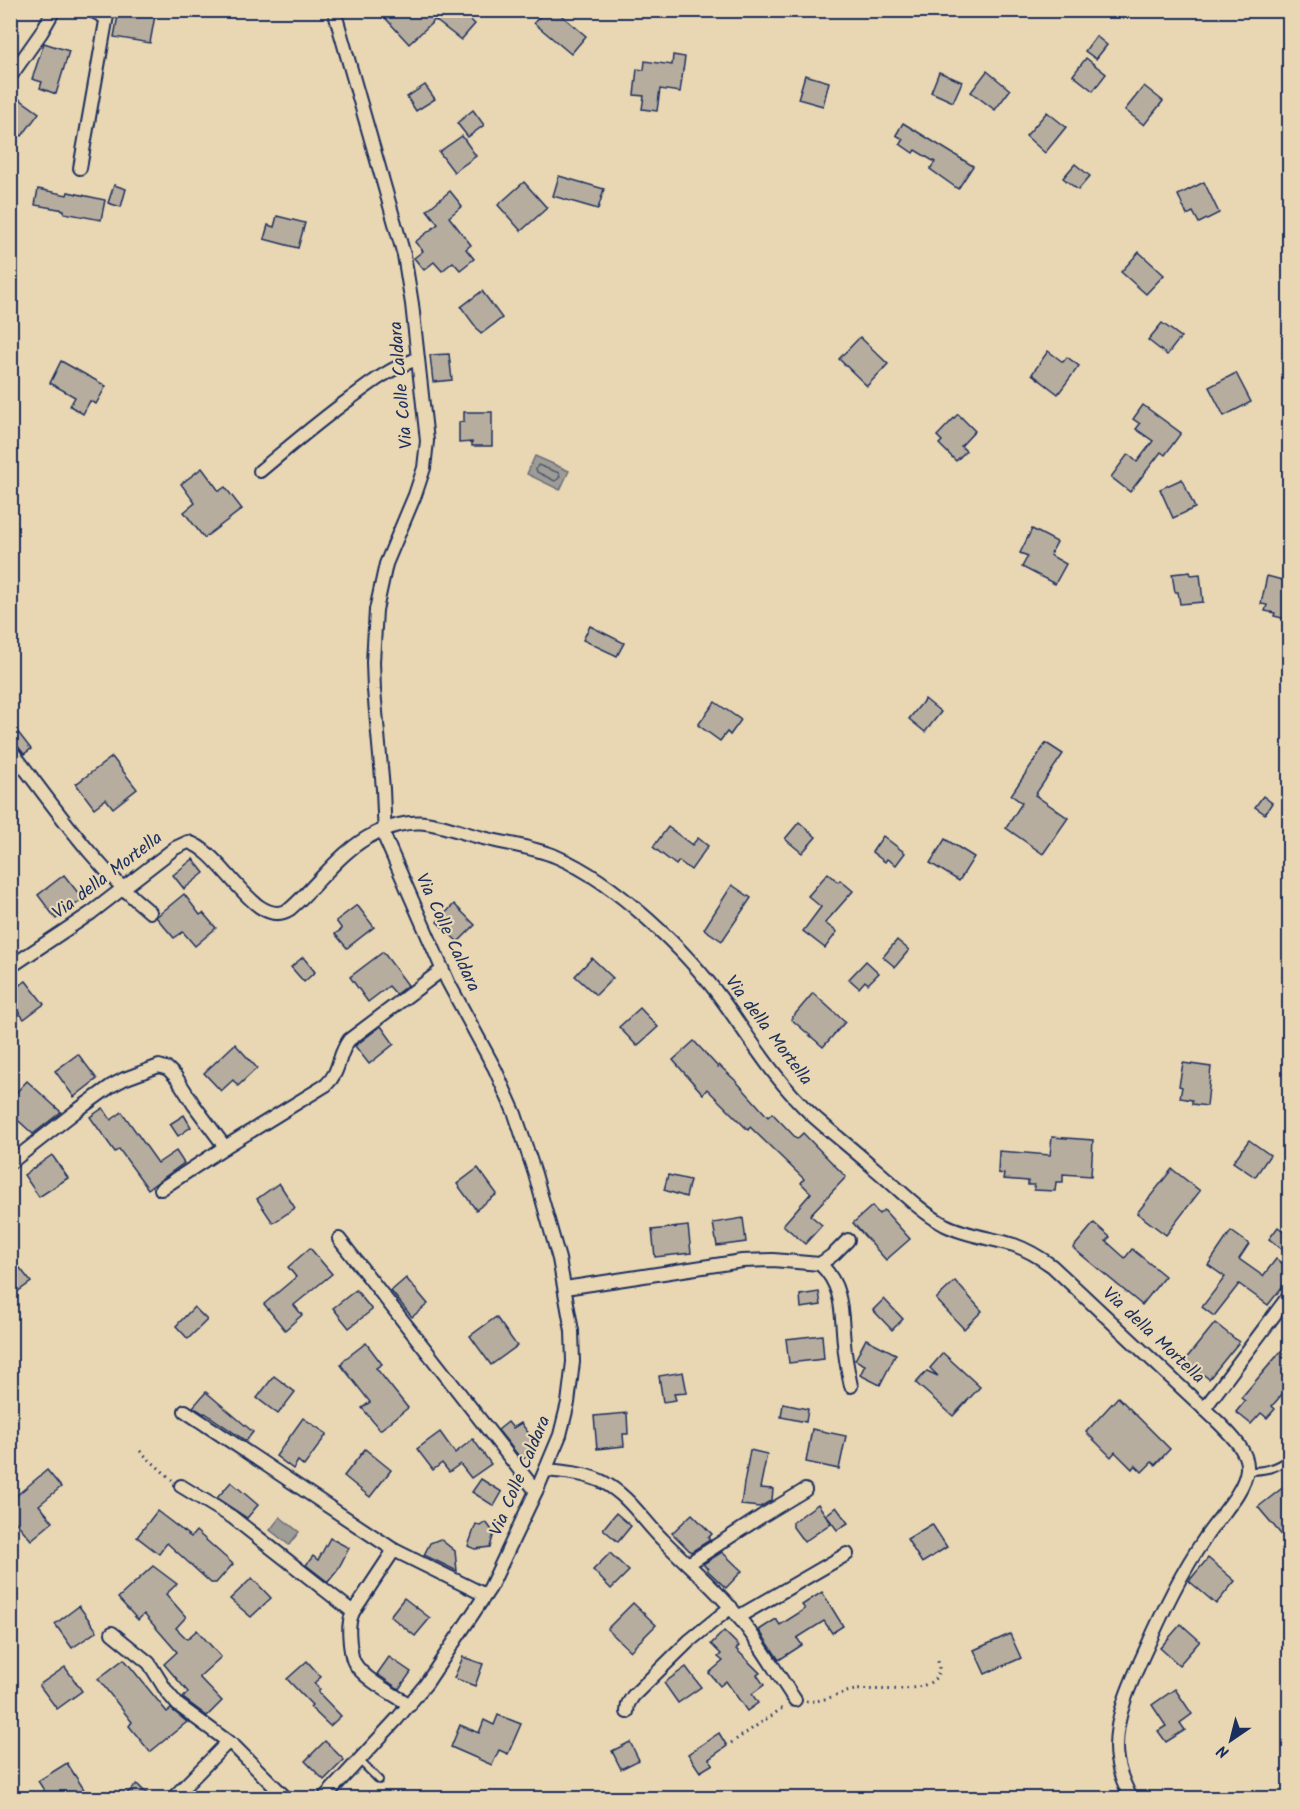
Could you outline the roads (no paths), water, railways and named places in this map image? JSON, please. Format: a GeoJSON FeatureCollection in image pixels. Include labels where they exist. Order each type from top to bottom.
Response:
{"type":"FeatureCollection","features":[{"type":"Feature","properties":{"kind":"street"},"geometry":{"type":"LineString","coordinates":[[10,77],[54,10]]}},
{"type":"Feature","properties":{"kind":"street"},"geometry":{"type":"LineString","coordinates":[[80,168],[107,14],[91,10]]}},
{"type":"Feature","properties":{"kind":"street","name":"Via Colle Caldara"},"geometry":{"type":"LineString","coordinates":[[324,1798],[410,1705],[443,1660],[485,1595],[546,1470],[564,1421],[571,1378],[572,1340],[565,1288],[551,1229],[510,1101],[442,970],[385,838],[374,690],[374,629],[386,564],[418,488],[426,457],[426,419],[411,296],[402,247],[334,10]]}},
{"type":"Feature","properties":{"kind":"street"},"geometry":{"type":"LineString","coordinates":[[260,471],[381,376],[418,359]]}},
{"type":"Feature","properties":{"kind":"street"},"geometry":{"type":"LineString","coordinates":[[10,749],[95,858],[122,888],[150,912]]}},
{"type":"Feature","properties":{"kind":"street","name":"Via della Mortella"},"geometry":{"type":"LineString","coordinates":[[10,967],[82,920],[175,848],[189,842],[208,853],[258,906],[271,913],[281,913],[294,905],[353,846],[364,838],[404,822],[425,822],[544,852],[593,876],[649,921],[693,964],[723,1000],[781,1083],[795,1098],[916,1205],[938,1221],[961,1231],[1021,1248],[1052,1266],[1228,1432],[1239,1446],[1247,1463],[1247,1471]]}},
{"type":"Feature","properties":{"kind":"street"},"geometry":{"type":"LineString","coordinates":[[161,1189],[328,1083],[337,1073],[341,1054],[350,1040],[442,970]]}},
{"type":"Feature","properties":{"kind":"street"},"geometry":{"type":"LineString","coordinates":[[10,1163],[111,1086],[159,1066],[168,1069],[176,1077],[225,1147]]}},
{"type":"Feature","properties":{"kind":"street"},"geometry":{"type":"LineString","coordinates":[[339,1239],[536,1491]]}},
{"type":"Feature","properties":{"kind":"street"},"geometry":{"type":"LineString","coordinates":[[565,1288],[742,1261],[820,1263],[834,1254],[848,1240]]}},
{"type":"Feature","properties":{"kind":"street"},"geometry":{"type":"LineString","coordinates":[[820,1263],[832,1278],[840,1297],[851,1386]]}},
{"type":"Feature","properties":{"kind":"street"},"geometry":{"type":"LineString","coordinates":[[1204,1409],[1290,1294]]}},
{"type":"Feature","properties":{"kind":"street"},"geometry":{"type":"LineString","coordinates":[[185,1411],[394,1550],[485,1595]]}},
{"type":"Feature","properties":{"kind":"street"},"geometry":{"type":"LineString","coordinates":[[546,1470],[585,1475],[609,1486],[634,1506],[661,1538],[734,1612],[795,1700]]}},
{"type":"Feature","properties":{"kind":"street"},"geometry":{"type":"LineString","coordinates":[[1131,1798],[1118,1768],[1116,1748],[1119,1725],[1128,1691],[1174,1588],[1200,1545],[1231,1503],[1247,1471]]}},
{"type":"Feature","properties":{"kind":"street"},"geometry":{"type":"LineString","coordinates":[[181,1486],[232,1517],[353,1612]]}},
{"type":"Feature","properties":{"kind":"street"},"geometry":{"type":"LineString","coordinates":[[688,1564],[805,1490]]}},
{"type":"Feature","properties":{"kind":"street"},"geometry":{"type":"LineString","coordinates":[[394,1550],[353,1612],[349,1623],[349,1633],[352,1658],[357,1667],[365,1676],[410,1705]]}},
{"type":"Feature","properties":{"kind":"street"},"geometry":{"type":"LineString","coordinates":[[627,1712],[628,1704],[633,1696],[689,1641],[734,1612],[847,1554]]}},
{"type":"Feature","properties":{"kind":"street"},"geometry":{"type":"LineString","coordinates":[[112,1633],[149,1663],[178,1705],[228,1742],[286,1798]]}},
{"type":"Feature","properties":{"kind":"street"},"geometry":{"type":"LineString","coordinates":[[173,1798],[228,1742]]}},
{"type":"Feature","properties":{"kind":"lane"},"geometry":{"type":"LineString","coordinates":[[1247,1471],[1264,1471],[1290,1458]]}},
{"type":"Feature","properties":{"kind":"lane"},"geometry":{"type":"LineString","coordinates":[[359,1760],[379,1780]]}},
{"type":"Feature","properties":{"kind":"water"},"geometry":{"type":"Polygon","coordinates":[[[535,456],[569,471],[560,490],[527,474],[535,456]]]}},
{"type":"Feature","properties":{"kind":"water"},"geometry":{"type":"Polygon","coordinates":[[[280,1517],[299,1532],[289,1545],[270,1530],[280,1517]]]}}]}
